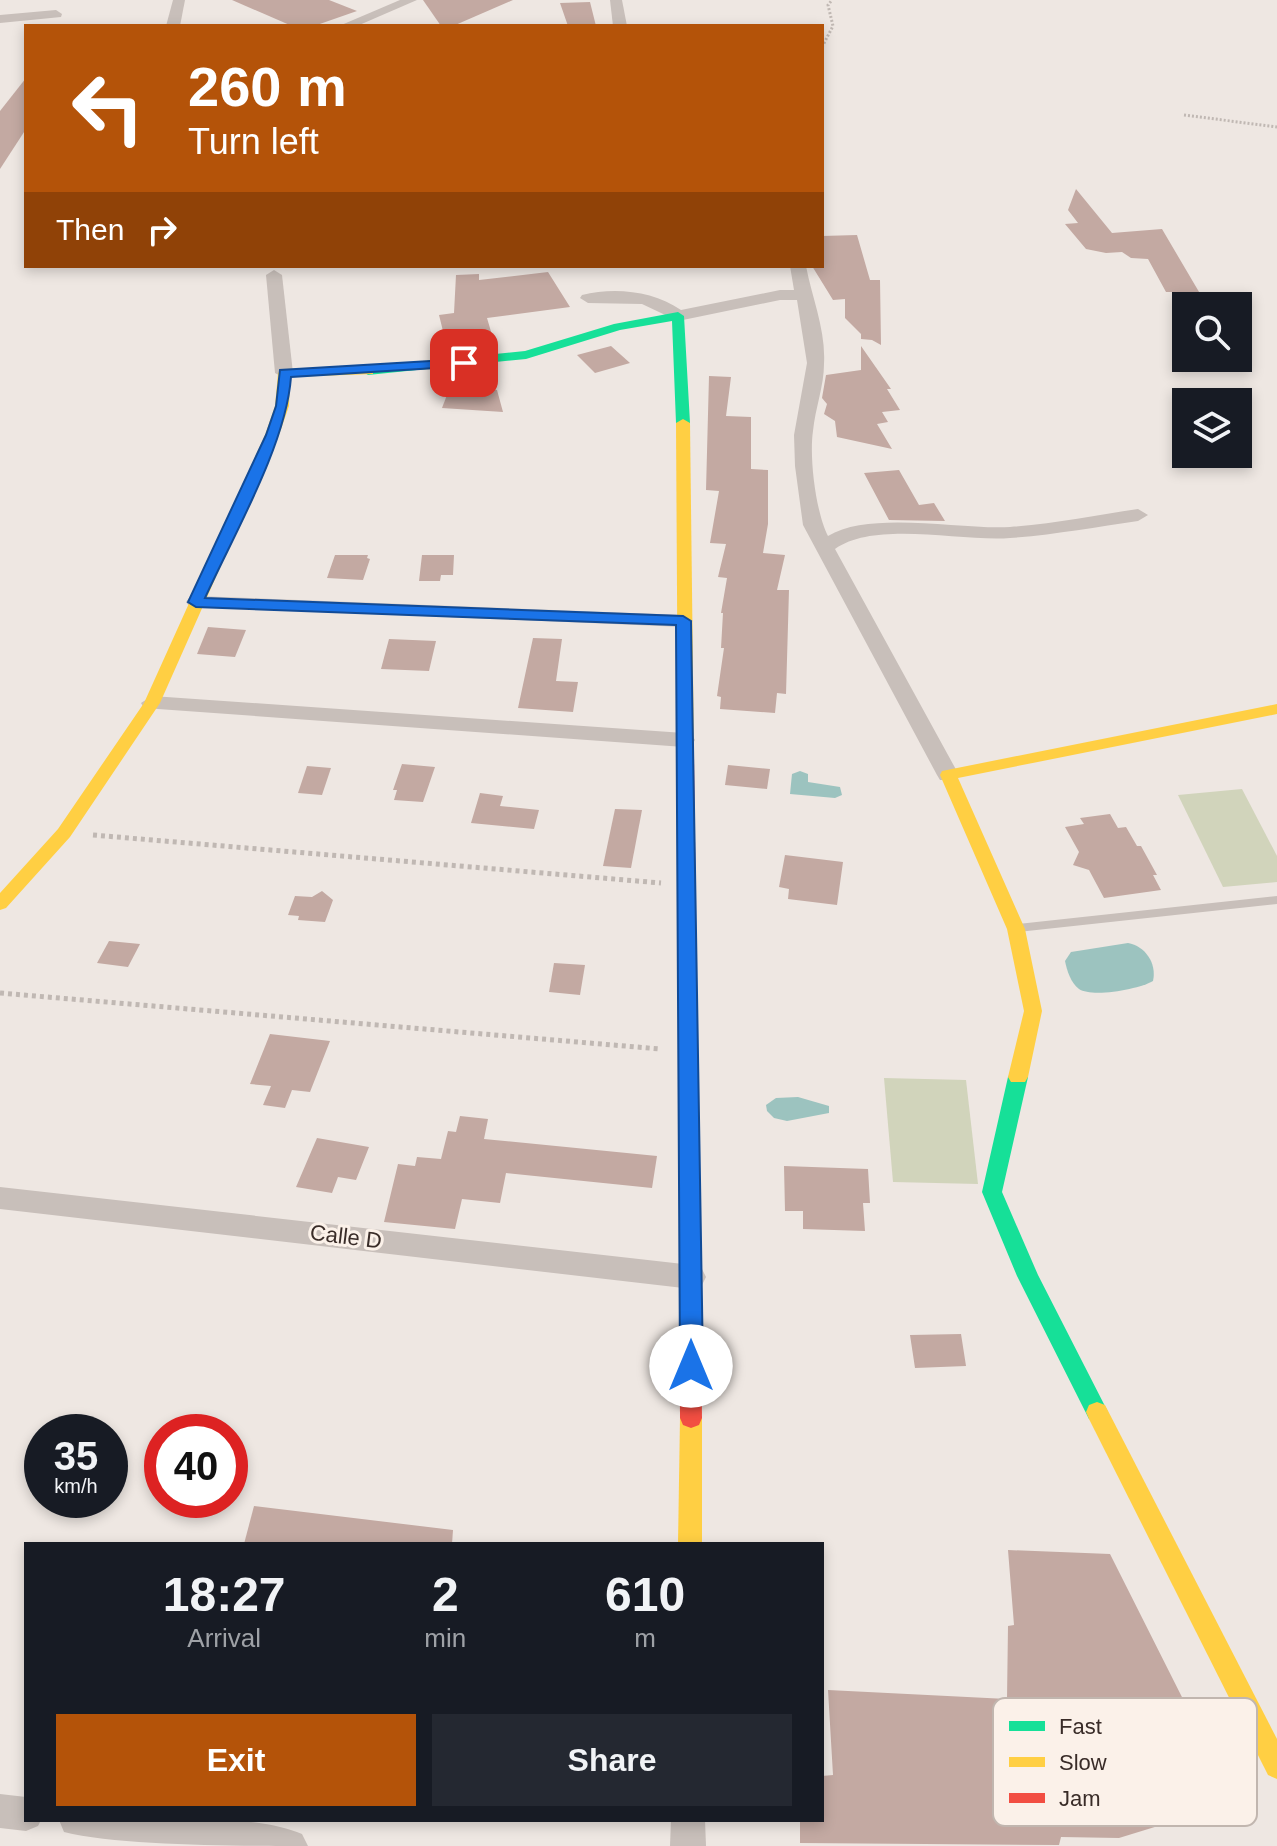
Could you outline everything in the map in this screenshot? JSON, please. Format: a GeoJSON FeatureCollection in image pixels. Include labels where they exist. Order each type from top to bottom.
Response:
{"type":"FeatureCollection","features":[{"type":"Feature","properties":{"kind":"street"},"geometry":{"type":"LineString","coordinates":[[173,24],[179,0]]}},
{"type":"Feature","properties":{"kind":"street"},"geometry":{"type":"LineString","coordinates":[[351,24],[411,0]]}},
{"type":"Feature","properties":{"kind":"street"},"geometry":{"type":"LineString","coordinates":[[616,0],[620,24]]}},
{"type":"Feature","properties":{"kind":"street"},"geometry":{"type":"LineString","coordinates":[[0,19],[56,14]]}},
{"type":"Feature","properties":{"kind":"street"},"geometry":{"type":"LineString","coordinates":[[798,268],[803,295],[809,306],[816,363],[803,435],[804,466],[813,525],[948,775],[1016,929],[1033,1011],[992,1192],[1028,1276],[1242,1698]]}},
{"type":"Feature","properties":{"kind":"street"},"geometry":{"type":"LineString","coordinates":[[0,904],[64,833],[152,703],[272,435],[282,406],[284,373],[274,275]]}},
{"type":"Feature","properties":{"kind":"street"},"geometry":{"type":"LineString","coordinates":[[284,373],[392,370],[526,355],[618,327],[780,295],[803,295]]}},
{"type":"Feature","properties":{"kind":"street"},"geometry":{"type":"LineString","coordinates":[[588,298],[637,296],[664,305],[678,316],[683,431],[692,1277],[690,1542]]}},
{"type":"Feature","properties":{"kind":"street"},"geometry":{"type":"LineString","coordinates":[[825,547],[839,537],[854,532],[940,528],[1008,533],[1138,515]]}},
{"type":"Feature","properties":{"kind":"street"},"geometry":{"type":"LineString","coordinates":[[196,602],[683,621]]}},
{"type":"Feature","properties":{"kind":"street"},"geometry":{"type":"LineString","coordinates":[[152,703],[684,740]]}},
{"type":"Feature","properties":{"kind":"street"},"geometry":{"type":"LineString","coordinates":[[948,775],[1277,709]]}},
{"type":"Feature","properties":{"kind":"street","name":"Calle D"},"geometry":{"type":"LineString","coordinates":[[0,1198],[692,1277]]}},
{"type":"Feature","properties":{"kind":"street"},"geometry":{"type":"LineString","coordinates":[[1257,1727],[1277,1766]]}},
{"type":"Feature","properties":{"kind":"street"},"geometry":{"type":"LineString","coordinates":[[0,1811],[24,1814]]}},
{"type":"Feature","properties":{"kind":"street"},"geometry":{"type":"LineString","coordinates":[[92,1822],[290,1846]]}},
{"type":"Feature","properties":{"kind":"street"},"geometry":{"type":"LineString","coordinates":[[688,1822],[688,1846]]}},
{"type":"Feature","properties":{"kind":"lane"},"geometry":{"type":"LineString","coordinates":[[1016,929],[1277,900]]}},
{"type":"Feature","properties":{"kind":"path"},"geometry":{"type":"LineString","coordinates":[[824,43],[833,26],[828,5],[832,0]]}},
{"type":"Feature","properties":{"kind":"path"},"geometry":{"type":"LineString","coordinates":[[1184,115],[1277,127]]}},
{"type":"Feature","properties":{"kind":"path"},"geometry":{"type":"LineString","coordinates":[[64,833],[686,885]]}},
{"type":"Feature","properties":{"kind":"path"},"geometry":{"type":"LineString","coordinates":[[0,993],[689,1052]]}},
{"type":"Feature","properties":{"kind":"green space"},"geometry":{"type":"Polygon","coordinates":[[[1242,789],[1277,856],[1277,882],[1223,887],[1178,795],[1242,789]]]}},
{"type":"Feature","properties":{"kind":"green space"},"geometry":{"type":"Polygon","coordinates":[[[884,1078],[966,1080],[978,1184],[893,1182],[884,1078]]]}},
{"type":"Feature","properties":{"kind":"water"},"geometry":{"type":"Polygon","coordinates":[[[800,771],[808,774],[808,782],[840,787],[842,795],[835,798],[790,794],[792,774],[800,771]]]}},
{"type":"Feature","properties":{"kind":"water"},"geometry":{"type":"Polygon","coordinates":[[[1128,943],[1148,956],[1153,968],[1153,981],[1105,993],[1085,992],[1074,984],[1065,961],[1071,952],[1128,943]]]}},
{"type":"Feature","properties":{"kind":"water"},"geometry":{"type":"Polygon","coordinates":[[[798,1097],[829,1106],[829,1113],[787,1121],[774,1118],[767,1111],[766,1105],[776,1098],[798,1097]]]}},
{"type":"Feature","properties":{"kind":"building"},"geometry":{"type":"Polygon","coordinates":[[[232,0],[329,0],[357,11],[320,24],[287,24],[232,0]]]}},
{"type":"Feature","properties":{"kind":"building"},"geometry":{"type":"Polygon","coordinates":[[[423,0],[513,0],[458,24],[440,24],[423,0]]]}},
{"type":"Feature","properties":{"kind":"building"},"geometry":{"type":"Polygon","coordinates":[[[590,2],[596,24],[567,24],[560,3],[590,2]]]}},
{"type":"Feature","properties":{"kind":"building"},"geometry":{"type":"Polygon","coordinates":[[[24,81],[24,132],[0,169],[0,111],[24,81]]]}},
{"type":"Feature","properties":{"kind":"building"},"geometry":{"type":"Polygon","coordinates":[[[1076,189],[1112,233],[1162,229],[1199,292],[1166,292],[1148,259],[1131,258],[1122,252],[1086,249],[1065,224],[1078,223],[1068,210],[1076,189]]]}},
{"type":"Feature","properties":{"kind":"building"},"geometry":{"type":"Polygon","coordinates":[[[857,235],[870,280],[880,280],[881,345],[861,339],[861,334],[845,318],[845,299],[833,300],[813,268],[824,268],[824,236],[857,235]]]}},
{"type":"Feature","properties":{"kind":"building"},"geometry":{"type":"Polygon","coordinates":[[[548,272],[570,307],[487,318],[492,335],[445,339],[439,315],[454,313],[456,275],[479,274],[479,280],[548,272]]]}},
{"type":"Feature","properties":{"kind":"building"},"geometry":{"type":"Polygon","coordinates":[[[611,346],[630,363],[595,373],[577,355],[611,346]]]}},
{"type":"Feature","properties":{"kind":"building"},"geometry":{"type":"Polygon","coordinates":[[[861,346],[891,389],[887,389],[900,410],[882,412],[888,422],[877,424],[892,449],[837,437],[835,421],[824,414],[827,404],[822,398],[826,375],[861,370],[861,346]]]}},
{"type":"Feature","properties":{"kind":"building"},"geometry":{"type":"Polygon","coordinates":[[[709,376],[731,377],[726,416],[751,417],[751,469],[768,470],[768,524],[763,553],[785,555],[777,590],[789,590],[786,694],[777,693],[775,713],[720,709],[721,697],[717,696],[724,648],[721,648],[721,613],[727,578],[718,577],[726,544],[710,543],[719,491],[706,490],[709,376]]]}},
{"type":"Feature","properties":{"kind":"building"},"geometry":{"type":"Polygon","coordinates":[[[450,387],[497,390],[503,412],[442,408],[450,387]]]}},
{"type":"Feature","properties":{"kind":"building"},"geometry":{"type":"Polygon","coordinates":[[[899,470],[919,505],[934,503],[945,521],[889,520],[864,473],[899,470]]]}},
{"type":"Feature","properties":{"kind":"building"},"geometry":{"type":"Polygon","coordinates":[[[335,555],[368,555],[370,559],[363,580],[327,578],[335,555]]]}},
{"type":"Feature","properties":{"kind":"building"},"geometry":{"type":"Polygon","coordinates":[[[422,555],[454,555],[453,575],[441,575],[440,581],[419,581],[422,555]]]}},
{"type":"Feature","properties":{"kind":"building"},"geometry":{"type":"Polygon","coordinates":[[[208,627],[246,630],[235,657],[197,654],[208,627]]]}},
{"type":"Feature","properties":{"kind":"building"},"geometry":{"type":"Polygon","coordinates":[[[533,638],[562,639],[556,681],[578,682],[573,712],[518,708],[533,638]]]}},
{"type":"Feature","properties":{"kind":"building"},"geometry":{"type":"Polygon","coordinates":[[[389,639],[436,641],[429,671],[381,669],[389,639]]]}},
{"type":"Feature","properties":{"kind":"building"},"geometry":{"type":"Polygon","coordinates":[[[402,764],[435,767],[423,802],[394,800],[397,790],[393,790],[402,764]]]}},
{"type":"Feature","properties":{"kind":"building"},"geometry":{"type":"Polygon","coordinates":[[[728,765],[770,769],[767,789],[725,785],[728,765]]]}},
{"type":"Feature","properties":{"kind":"building"},"geometry":{"type":"Polygon","coordinates":[[[307,766],[331,768],[322,795],[298,793],[307,766]]]}},
{"type":"Feature","properties":{"kind":"building"},"geometry":{"type":"Polygon","coordinates":[[[480,793],[503,796],[500,806],[539,810],[534,829],[471,823],[480,793]]]}},
{"type":"Feature","properties":{"kind":"building"},"geometry":{"type":"Polygon","coordinates":[[[615,809],[642,810],[631,868],[603,866],[615,809]]]}},
{"type":"Feature","properties":{"kind":"building"},"geometry":{"type":"Polygon","coordinates":[[[1110,814],[1118,828],[1126,827],[1137,846],[1141,846],[1157,875],[1153,875],[1161,890],[1104,898],[1089,870],[1073,865],[1079,852],[1065,827],[1084,824],[1080,818],[1110,814]]]}},
{"type":"Feature","properties":{"kind":"building"},"geometry":{"type":"Polygon","coordinates":[[[785,855],[843,862],[837,905],[788,899],[789,889],[779,887],[785,855]]]}},
{"type":"Feature","properties":{"kind":"building"},"geometry":{"type":"Polygon","coordinates":[[[322,891],[333,900],[325,922],[298,920],[299,916],[288,915],[295,896],[312,897],[322,891]]]}},
{"type":"Feature","properties":{"kind":"building"},"geometry":{"type":"Polygon","coordinates":[[[109,941],[140,944],[128,967],[97,963],[109,941]]]}},
{"type":"Feature","properties":{"kind":"building"},"geometry":{"type":"Polygon","coordinates":[[[554,963],[585,965],[580,995],[549,992],[554,963]]]}},
{"type":"Feature","properties":{"kind":"building"},"geometry":{"type":"Polygon","coordinates":[[[270,1034],[330,1041],[310,1092],[292,1090],[285,1108],[263,1105],[271,1086],[250,1084],[270,1034]]]}},
{"type":"Feature","properties":{"kind":"building"},"geometry":{"type":"Polygon","coordinates":[[[460,1116],[488,1119],[484,1139],[657,1156],[652,1188],[506,1173],[500,1203],[462,1199],[455,1229],[384,1222],[398,1164],[415,1166],[417,1157],[441,1159],[448,1131],[456,1132],[460,1116]]]}},
{"type":"Feature","properties":{"kind":"building"},"geometry":{"type":"Polygon","coordinates":[[[317,1138],[369,1147],[356,1180],[338,1177],[332,1193],[296,1187],[317,1138]]]}},
{"type":"Feature","properties":{"kind":"building"},"geometry":{"type":"Polygon","coordinates":[[[784,1166],[868,1169],[870,1203],[863,1203],[865,1231],[803,1229],[803,1211],[785,1211],[784,1166]]]}},
{"type":"Feature","properties":{"kind":"building"},"geometry":{"type":"Polygon","coordinates":[[[961,1334],[966,1366],[915,1368],[910,1335],[961,1334]]]}},
{"type":"Feature","properties":{"kind":"building"},"geometry":{"type":"Polygon","coordinates":[[[254,1506],[453,1530],[452,1542],[245,1542],[254,1506]]]}},
{"type":"Feature","properties":{"kind":"building"},"geometry":{"type":"Polygon","coordinates":[[[1008,1550],[1110,1554],[1182,1698],[1007,1698],[1008,1626],[1014,1625],[1008,1550]]]}},
{"type":"Feature","properties":{"kind":"building"},"geometry":{"type":"Polygon","coordinates":[[[828,1690],[993,1698],[993,1826],[1158,1826],[1119,1838],[1061,1837],[1059,1845],[800,1843],[800,1822],[824,1822],[824,1776],[833,1775],[828,1690]]]}},
{"type":"Feature","properties":{"kind":"traffic: fast"},"geometry":{"type":"LineString","coordinates":[[368,371],[526,355],[618,327],[678,316],[683,423]]}},
{"type":"Feature","properties":{"kind":"traffic: fast"},"geometry":{"type":"LineString","coordinates":[[1018,1077],[992,1192],[1028,1276],[1097,1412]]}},
{"type":"Feature","properties":{"kind":"traffic: slow"},"geometry":{"type":"LineString","coordinates":[[0,904],[64,833],[152,703],[272,435],[282,406],[284,373],[368,371]]}},
{"type":"Feature","properties":{"kind":"traffic: slow"},"geometry":{"type":"LineString","coordinates":[[683,423],[686,757]]}},
{"type":"Feature","properties":{"kind":"traffic: slow"},"geometry":{"type":"LineString","coordinates":[[1018,1077],[1033,1011],[1016,929],[948,775],[1277,709]]}},
{"type":"Feature","properties":{"kind":"traffic: slow"},"geometry":{"type":"LineString","coordinates":[[1097,1412],[1242,1698]]}},
{"type":"Feature","properties":{"kind":"traffic: slow"},"geometry":{"type":"LineString","coordinates":[[690,1542],[691,1418]]}},
{"type":"Feature","properties":{"kind":"traffic: slow"},"geometry":{"type":"LineString","coordinates":[[1257,1727],[1277,1766]]}},
{"type":"Feature","properties":{"kind":"traffic: jam"},"geometry":{"type":"LineString","coordinates":[[686,757],[691,1418]]}},
{"type":"Feature","properties":{"kind":"route"},"geometry":{"type":"LineString","coordinates":[[464,363],[392,370],[284,373],[282,406],[272,435],[196,602],[683,621],[691,1366]]}}]}
